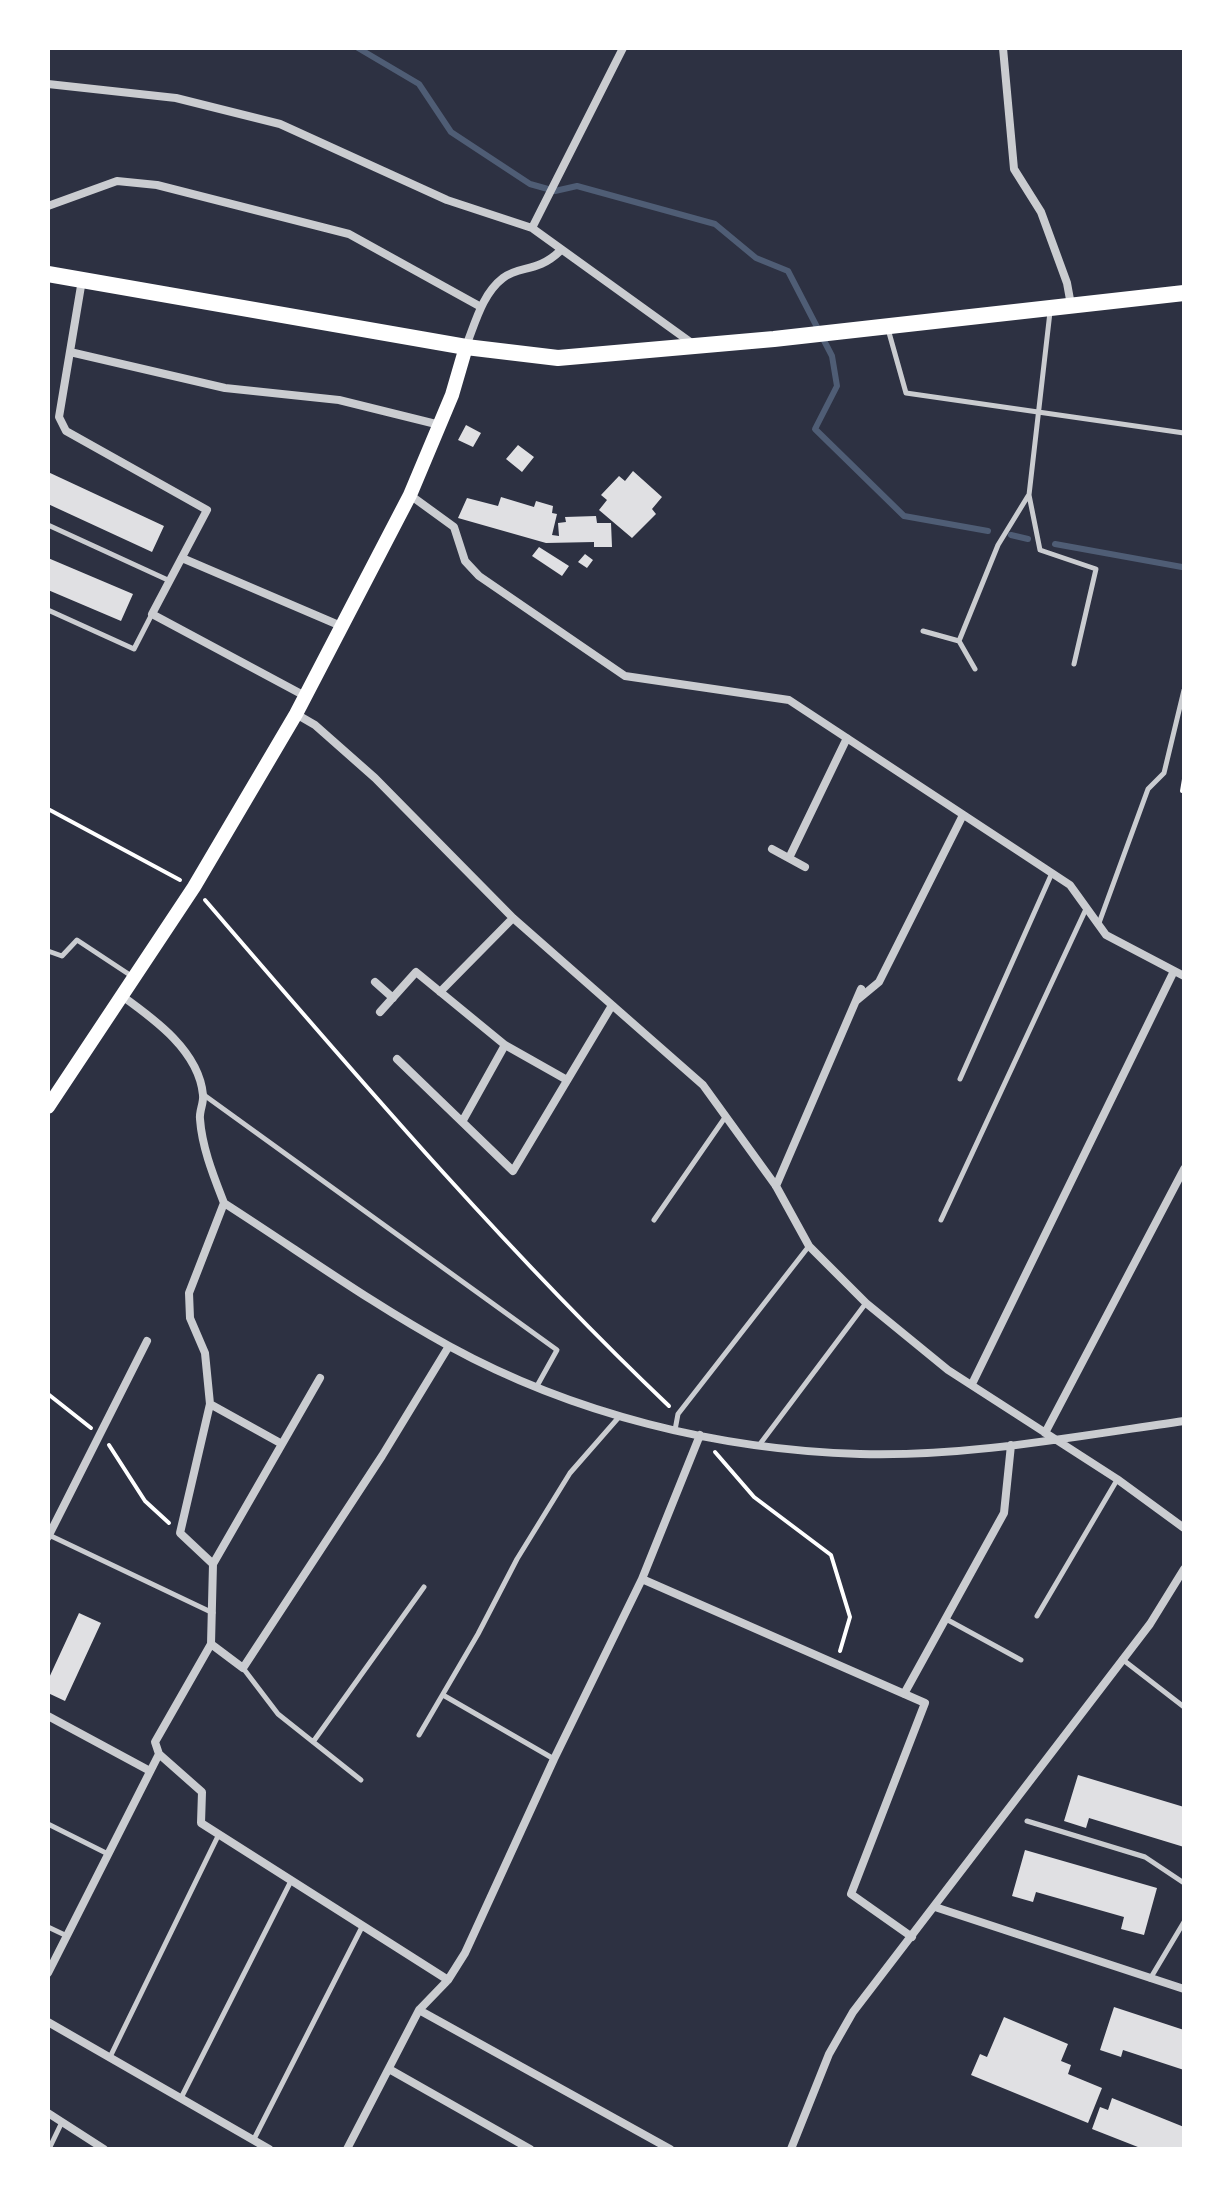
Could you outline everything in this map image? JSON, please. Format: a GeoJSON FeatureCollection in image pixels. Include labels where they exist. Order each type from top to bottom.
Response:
{"type":"FeatureCollection","features":[{"type":"Feature","properties":{"kind":"main road"},"geometry":{"type":"LineString","coordinates":[[48,274],[466,347],[558,358],[774,339],[1184,293]]}},
{"type":"Feature","properties":{"kind":"main road"},"geometry":{"type":"LineString","coordinates":[[48,1107],[194,887],[296,714],[410,495],[440,425],[466,347]]}},
{"type":"Feature","properties":{"kind":"street"},"geometry":{"type":"LineString","coordinates":[[532,228],[623,48]]}},
{"type":"Feature","properties":{"kind":"street"},"geometry":{"type":"LineString","coordinates":[[1003,48],[1014,169],[1041,212],[1067,283],[1071,305]]}},
{"type":"Feature","properties":{"kind":"street"},"geometry":{"type":"LineString","coordinates":[[48,84],[176,98],[280,124],[447,200],[532,228],[695,346]]}},
{"type":"Feature","properties":{"kind":"street"},"geometry":{"type":"LineString","coordinates":[[48,206],[117,181],[157,185],[349,234],[481,307]]}},
{"type":"Feature","properties":{"kind":"street"},"geometry":{"type":"LineString","coordinates":[[466,347],[481,307],[503,277],[545,265],[560,251]]}},
{"type":"Feature","properties":{"kind":"street"},"geometry":{"type":"LineString","coordinates":[[82,279],[59,417],[66,431],[207,510],[152,614],[305,696]]}},
{"type":"Feature","properties":{"kind":"street"},"geometry":{"type":"LineString","coordinates":[[70,352],[225,388],[339,400],[440,425]]}},
{"type":"Feature","properties":{"kind":"street"},"geometry":{"type":"LineString","coordinates":[[410,495],[454,527],[465,561],[479,576],[625,676],[789,700],[1070,885],[1106,935],[1184,976]]}},
{"type":"Feature","properties":{"kind":"street"},"geometry":{"type":"LineString","coordinates":[[182,558],[341,626]]}},
{"type":"Feature","properties":{"kind":"street"},"geometry":{"type":"LineString","coordinates":[[296,714],[315,725],[375,778],[513,918],[611,1007],[657,1041],[703,1085],[776,1186],[809,1246],[866,1303],[972,1384],[1117,1479],[1184,1528]]}},
{"type":"Feature","properties":{"kind":"street"},"geometry":{"type":"LineString","coordinates":[[789,858],[847,738]]}},
{"type":"Feature","properties":{"kind":"street"},"geometry":{"type":"LineString","coordinates":[[856,1001],[879,982],[963,815]]}},
{"type":"Feature","properties":{"kind":"street"},"geometry":{"type":"LineString","coordinates":[[772,849],[805,867]]}},
{"type":"Feature","properties":{"kind":"street"},"geometry":{"type":"LineString","coordinates":[[440,992],[513,918]]}},
{"type":"Feature","properties":{"kind":"street"},"geometry":{"type":"LineString","coordinates":[[972,1384],[1174,971]]}},
{"type":"Feature","properties":{"kind":"street"},"geometry":{"type":"LineString","coordinates":[[380,1012],[416,972],[505,1045],[567,1080]]}},
{"type":"Feature","properties":{"kind":"street"},"geometry":{"type":"LineString","coordinates":[[375,982],[393,998]]}},
{"type":"Feature","properties":{"kind":"street"},"geometry":{"type":"LineString","coordinates":[[776,1186],[861,989]]}},
{"type":"Feature","properties":{"kind":"street"},"geometry":{"type":"LineString","coordinates":[[122,996],[157,1022],[189,1058],[203,1095],[200,1119],[212,1170],[224,1203],[449,1346],[536,1387],[619,1417],[675,1430],[760,1444],[860,1454],[1011,1445],[1184,1421]]}},
{"type":"Feature","properties":{"kind":"street"},"geometry":{"type":"LineString","coordinates":[[397,1059],[513,1171],[611,1007]]}},
{"type":"Feature","properties":{"kind":"street"},"geometry":{"type":"LineString","coordinates":[[462,1122],[505,1045]]}},
{"type":"Feature","properties":{"kind":"street"},"geometry":{"type":"LineString","coordinates":[[1045,1433],[1184,1169]]}},
{"type":"Feature","properties":{"kind":"street"},"geometry":{"type":"LineString","coordinates":[[213,1564],[180,1533],[210,1404],[205,1353],[190,1318],[189,1293],[224,1203]]}},
{"type":"Feature","properties":{"kind":"street"},"geometry":{"type":"LineString","coordinates":[[48,1536],[147,1341]]}},
{"type":"Feature","properties":{"kind":"street"},"geometry":{"type":"LineString","coordinates":[[211,1644],[243,1668],[382,1456],[449,1346]]}},
{"type":"Feature","properties":{"kind":"street"},"geometry":{"type":"LineString","coordinates":[[320,1378],[213,1564],[211,1644],[155,1742],[159,1754],[202,1792],[201,1823],[448,1980]]}},
{"type":"Feature","properties":{"kind":"street"},"geometry":{"type":"LineString","coordinates":[[210,1404],[282,1444]]}},
{"type":"Feature","properties":{"kind":"street"},"geometry":{"type":"LineString","coordinates":[[347,2149],[419,2010],[448,1980],[465,1953],[554,1759],[642,1579],[700,1435]]}},
{"type":"Feature","properties":{"kind":"street"},"geometry":{"type":"LineString","coordinates":[[904,1694],[1004,1513],[1011,1445]]}},
{"type":"Feature","properties":{"kind":"street"},"geometry":{"type":"LineString","coordinates":[[791,2149],[829,2054],[853,2012],[1150,1624],[1184,1569]]}},
{"type":"Feature","properties":{"kind":"street"},"geometry":{"type":"LineString","coordinates":[[642,1579],[925,1703],[851,1894],[912,1937]]}},
{"type":"Feature","properties":{"kind":"street"},"geometry":{"type":"LineString","coordinates":[[48,1716],[150,1771]]}},
{"type":"Feature","properties":{"kind":"street"},"geometry":{"type":"LineString","coordinates":[[48,1973],[159,1754]]}},
{"type":"Feature","properties":{"kind":"street"},"geometry":{"type":"LineString","coordinates":[[935,1907],[1184,1989]]}},
{"type":"Feature","properties":{"kind":"street"},"geometry":{"type":"LineString","coordinates":[[419,2010],[670,2149]]}},
{"type":"Feature","properties":{"kind":"street"},"geometry":{"type":"LineString","coordinates":[[48,2022],[269,2149]]}},
{"type":"Feature","properties":{"kind":"street"},"geometry":{"type":"LineString","coordinates":[[389,2069],[530,2149]]}},
{"type":"Feature","properties":{"kind":"street"},"geometry":{"type":"LineString","coordinates":[[48,2113],[104,2149]]}},
{"type":"Feature","properties":{"kind":"lane"},"geometry":{"type":"LineString","coordinates":[[1050,307],[1029,495],[1040,550],[1096,569],[1074,664]]}},
{"type":"Feature","properties":{"kind":"lane"},"geometry":{"type":"LineString","coordinates":[[887,325],[906,393],[1184,433]]}},
{"type":"Feature","properties":{"kind":"lane"},"geometry":{"type":"LineString","coordinates":[[959,641],[998,545],[1029,495]]}},
{"type":"Feature","properties":{"kind":"lane"},"geometry":{"type":"LineString","coordinates":[[48,525],[170,581]]}},
{"type":"Feature","properties":{"kind":"lane"},"geometry":{"type":"LineString","coordinates":[[48,610],[134,649],[152,614]]}},
{"type":"Feature","properties":{"kind":"lane"},"geometry":{"type":"LineString","coordinates":[[923,631],[959,641],[975,669]]}},
{"type":"Feature","properties":{"kind":"lane"},"geometry":{"type":"LineString","coordinates":[[1098,924],[1148,789],[1164,773],[1184,690]]}},
{"type":"Feature","properties":{"kind":"lane"},"geometry":{"type":"LineString","coordinates":[[960,1079],[1052,872]]}},
{"type":"Feature","properties":{"kind":"lane"},"geometry":{"type":"LineString","coordinates":[[941,1220],[1087,908]]}},
{"type":"Feature","properties":{"kind":"lane"},"geometry":{"type":"LineString","coordinates":[[48,951],[62,956],[77,940],[134,977]]}},
{"type":"Feature","properties":{"kind":"lane"},"geometry":{"type":"LineString","coordinates":[[203,1095],[557,1350],[536,1387]]}},
{"type":"Feature","properties":{"kind":"lane"},"geometry":{"type":"LineString","coordinates":[[654,1220],[726,1115]]}},
{"type":"Feature","properties":{"kind":"lane"},"geometry":{"type":"LineString","coordinates":[[675,1430],[678,1414],[809,1246]]}},
{"type":"Feature","properties":{"kind":"lane"},"geometry":{"type":"LineString","coordinates":[[760,1444],[866,1303]]}},
{"type":"Feature","properties":{"kind":"lane"},"geometry":{"type":"LineString","coordinates":[[419,1735],[517,1559],[570,1473],[619,1417]]}},
{"type":"Feature","properties":{"kind":"lane"},"geometry":{"type":"LineString","coordinates":[[1037,1616],[1117,1479]]}},
{"type":"Feature","properties":{"kind":"lane"},"geometry":{"type":"LineString","coordinates":[[48,1536],[214,1614]]}},
{"type":"Feature","properties":{"kind":"lane"},"geometry":{"type":"LineString","coordinates":[[313,1742],[424,1587]]}},
{"type":"Feature","properties":{"kind":"lane"},"geometry":{"type":"LineString","coordinates":[[946,1619],[1021,1660]]}},
{"type":"Feature","properties":{"kind":"lane"},"geometry":{"type":"LineString","coordinates":[[1122,1659],[1184,1707]]}},
{"type":"Feature","properties":{"kind":"lane"},"geometry":{"type":"LineString","coordinates":[[243,1668],[278,1714],[361,1780]]}},
{"type":"Feature","properties":{"kind":"lane"},"geometry":{"type":"LineString","coordinates":[[443,1695],[554,1759]]}},
{"type":"Feature","properties":{"kind":"lane"},"geometry":{"type":"LineString","coordinates":[[1027,1821],[1145,1857],[1184,1883]]}},
{"type":"Feature","properties":{"kind":"lane"},"geometry":{"type":"LineString","coordinates":[[48,1824],[108,1854]]}},
{"type":"Feature","properties":{"kind":"lane"},"geometry":{"type":"LineString","coordinates":[[109,2057],[218,1836]]}},
{"type":"Feature","properties":{"kind":"lane"},"geometry":{"type":"LineString","coordinates":[[181,2098],[291,1881]]}},
{"type":"Feature","properties":{"kind":"lane"},"geometry":{"type":"LineString","coordinates":[[1150,1979],[1184,1922]]}},
{"type":"Feature","properties":{"kind":"lane"},"geometry":{"type":"LineString","coordinates":[[48,1927],[67,1936]]}},
{"type":"Feature","properties":{"kind":"lane"},"geometry":{"type":"LineString","coordinates":[[254,2140],[362,1927]]}},
{"type":"Feature","properties":{"kind":"lane"},"geometry":{"type":"LineString","coordinates":[[49,2149],[62,2122]]}},
{"type":"Feature","properties":{"kind":"path"},"geometry":{"type":"LineString","coordinates":[[1182,791],[1184,779]]}},
{"type":"Feature","properties":{"kind":"path"},"geometry":{"type":"LineString","coordinates":[[48,809],[194,887],[345,1064],[607,1347],[678,1414]]}},
{"type":"Feature","properties":{"kind":"path"},"geometry":{"type":"LineString","coordinates":[[48,1394],[99,1435],[145,1501],[180,1533]]}},
{"type":"Feature","properties":{"kind":"path"},"geometry":{"type":"LineString","coordinates":[[700,1435],[754,1497],[831,1555],[850,1617],[836,1664]]}},
{"type":"Feature","properties":{"kind":"building"},"geometry":{"type":"Polygon","coordinates":[[[466,425],[481,433],[473,447],[458,440],[466,425]]]}},
{"type":"Feature","properties":{"kind":"building"},"geometry":{"type":"Polygon","coordinates":[[[518,445],[534,457],[522,472],[506,459],[518,445]]]}},
{"type":"Feature","properties":{"kind":"building"},"geometry":{"type":"Polygon","coordinates":[[[633,471],[662,497],[652,509],[656,514],[632,538],[599,510],[607,500],[601,495],[619,476],[625,481],[633,471]]]}},
{"type":"Feature","properties":{"kind":"building"},"geometry":{"type":"Polygon","coordinates":[[[48,472],[164,526],[152,552],[48,504],[48,472]]]}},
{"type":"Feature","properties":{"kind":"building"},"geometry":{"type":"Polygon","coordinates":[[[501,497],[534,507],[536,501],[553,506],[552,513],[557,514],[552,535],[559,536],[558,523],[566,522],[565,517],[596,516],[597,523],[611,523],[612,547],[594,547],[594,542],[546,543],[458,518],[467,498],[498,506],[501,497]]]}},
{"type":"Feature","properties":{"kind":"building"},"geometry":{"type":"Polygon","coordinates":[[[539,547],[569,566],[562,576],[532,556],[539,547]]]}},
{"type":"Feature","properties":{"kind":"building"},"geometry":{"type":"Polygon","coordinates":[[[585,554],[593,560],[587,568],[578,562],[585,554]]]}},
{"type":"Feature","properties":{"kind":"building"},"geometry":{"type":"Polygon","coordinates":[[[48,558],[133,594],[121,621],[48,590],[48,558]]]}},
{"type":"Feature","properties":{"kind":"building"},"geometry":{"type":"Polygon","coordinates":[[[79,1613],[101,1623],[65,1701],[48,1693],[48,1680],[79,1613]]]}},
{"type":"Feature","properties":{"kind":"building"},"geometry":{"type":"Polygon","coordinates":[[[1078,1775],[1184,1807],[1184,1847],[1089,1818],[1086,1828],[1064,1821],[1078,1775]]]}},
{"type":"Feature","properties":{"kind":"building"},"geometry":{"type":"Polygon","coordinates":[[[1025,1850],[1157,1888],[1144,1935],[1121,1929],[1124,1917],[1036,1892],[1033,1902],[1012,1896],[1025,1850]]]}},
{"type":"Feature","properties":{"kind":"building"},"geometry":{"type":"Polygon","coordinates":[[[1114,2007],[1184,2030],[1184,2070],[1123,2050],[1121,2057],[1100,2050],[1114,2007]]]}},
{"type":"Feature","properties":{"kind":"building"},"geometry":{"type":"Polygon","coordinates":[[[1004,2017],[1068,2044],[1061,2061],[1071,2065],[1068,2074],[1102,2088],[1088,2123],[971,2075],[980,2054],[987,2057],[1004,2017]]]}},
{"type":"Feature","properties":{"kind":"building"},"geometry":{"type":"Polygon","coordinates":[[[1112,2098],[1184,2127],[1184,2149],[1143,2149],[1092,2129],[1100,2107],[1108,2110],[1112,2098]]]}},
{"type":"Feature","properties":{"kind":"waterway"},"geometry":{"type":"LineString","coordinates":[[358,48],[419,84],[451,132],[530,184],[555,191],[577,186],[715,224],[756,258],[788,271],[832,356],[837,386],[815,429],[904,516],[988,531]]}},
{"type":"Feature","properties":{"kind":"waterway"},"geometry":{"type":"LineString","coordinates":[[1011,535],[1028,539]]}},
{"type":"Feature","properties":{"kind":"waterway"},"geometry":{"type":"LineString","coordinates":[[1055,544],[1182,567]]}}]}
